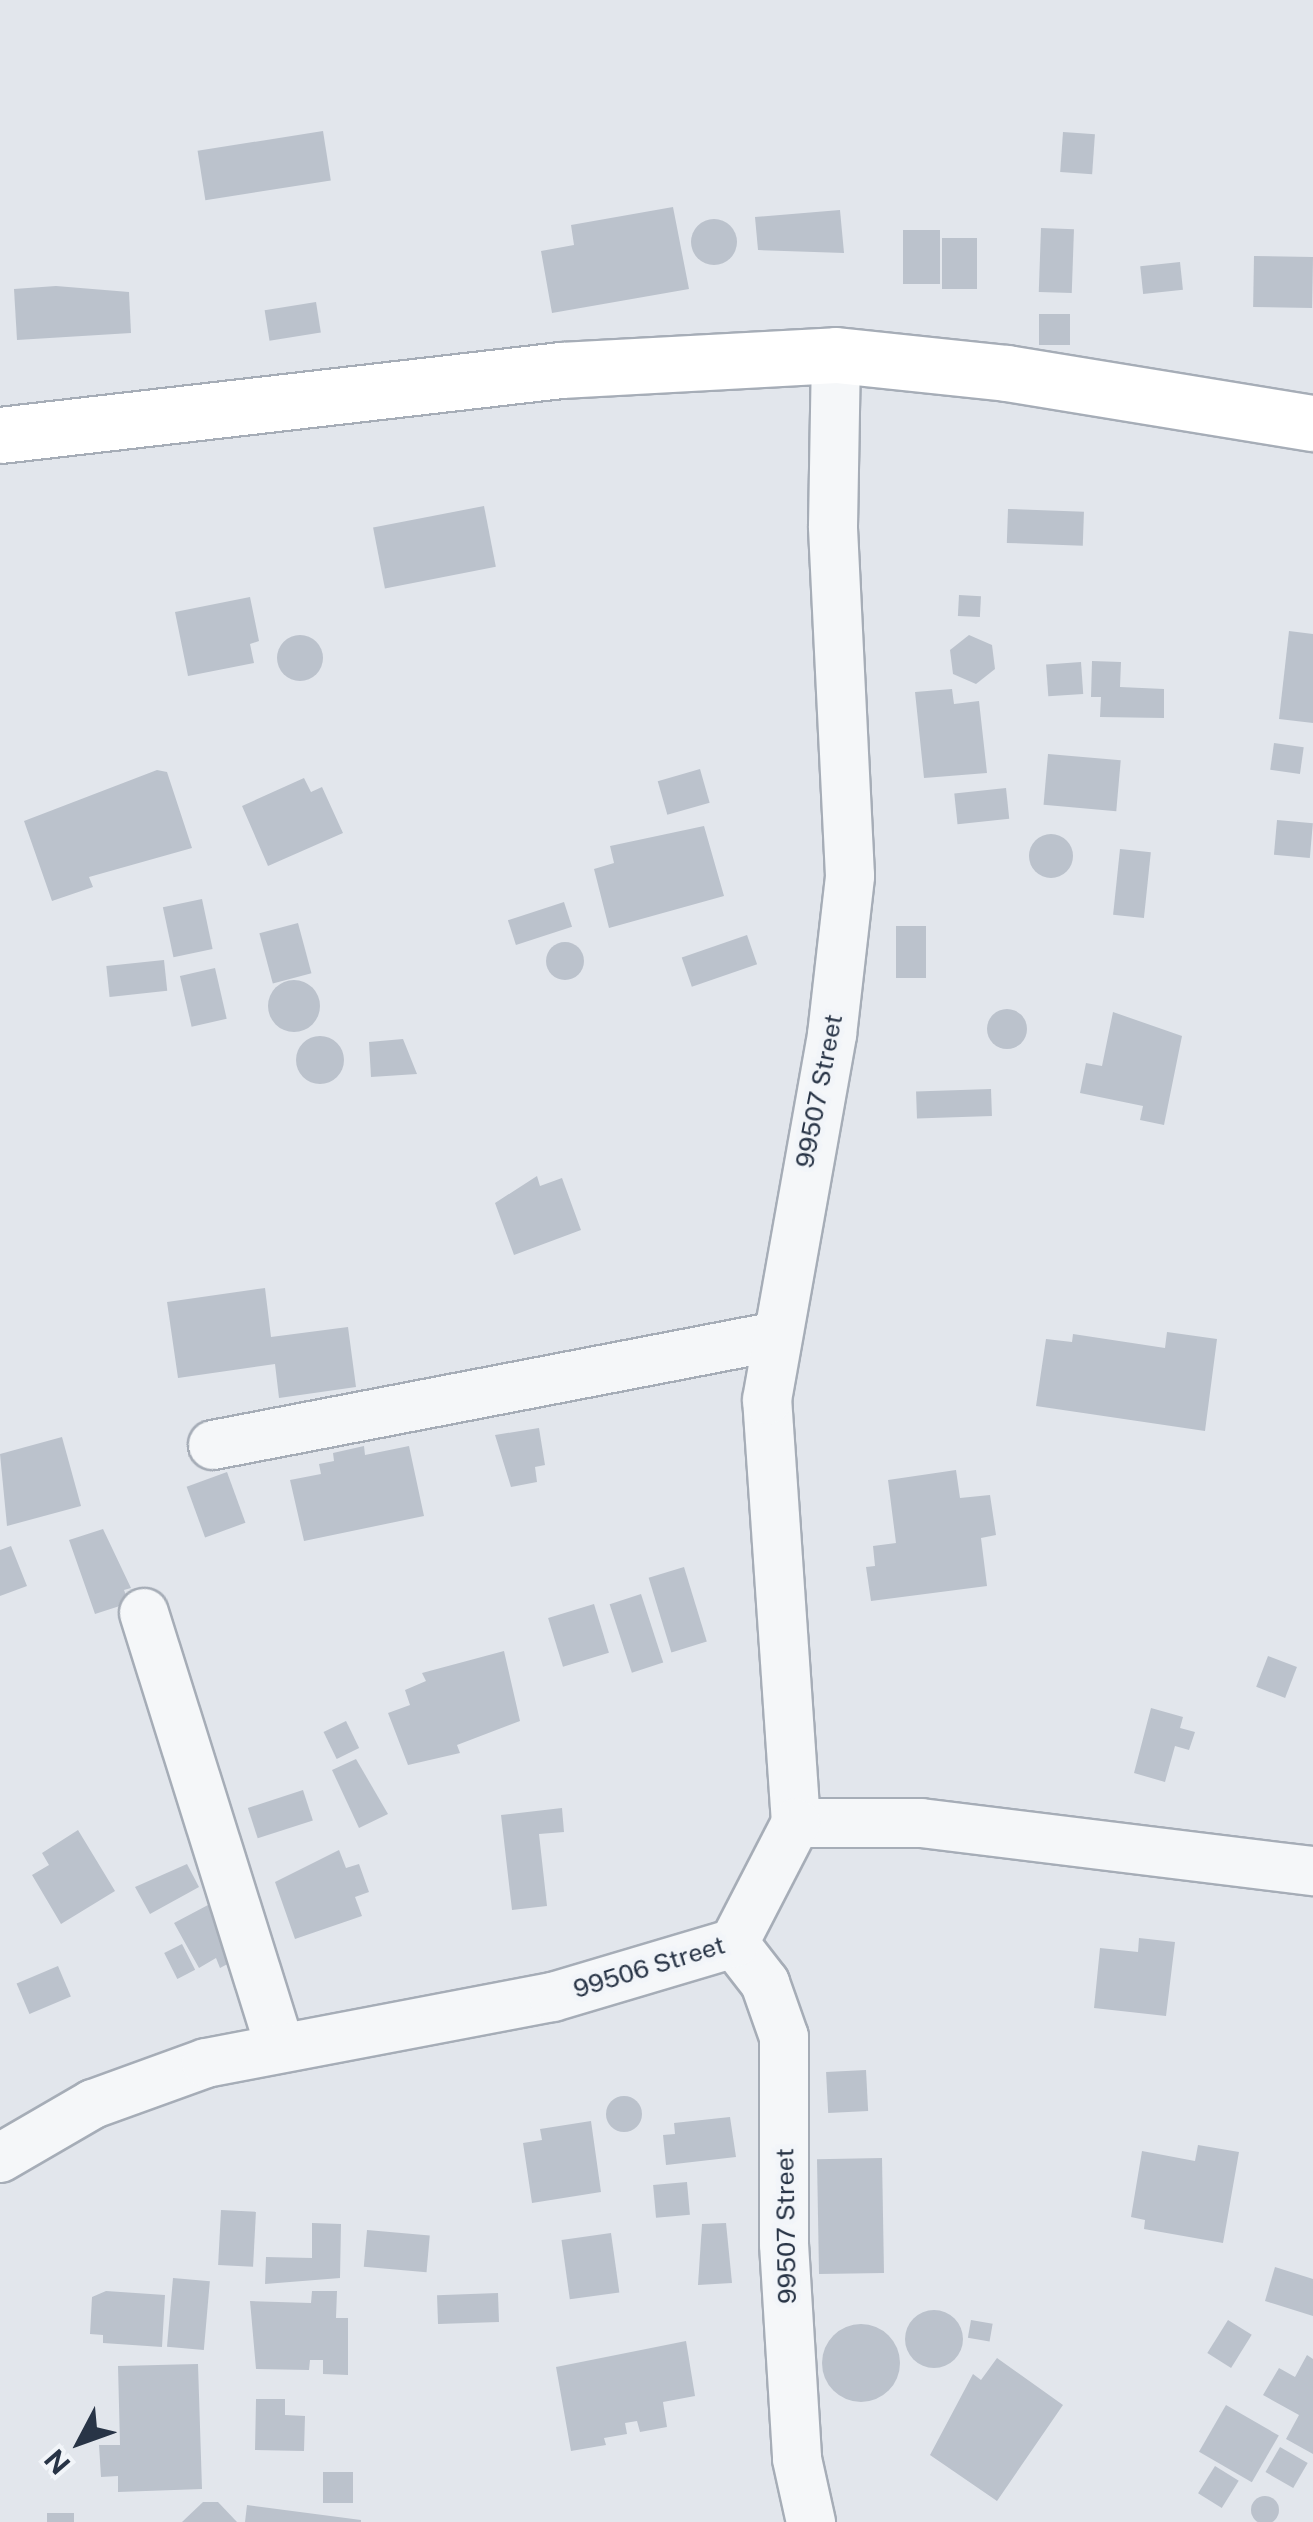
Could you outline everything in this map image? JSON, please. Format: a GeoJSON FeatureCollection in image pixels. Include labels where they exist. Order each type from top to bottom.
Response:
{"type":"FeatureCollection","features":[{"type":"Feature","properties":{"kind":"street"},"geometry":{"type":"LineString","coordinates":[[0,435],[560,370],[836,355],[1007,373],[1313,423]]}},
{"type":"Feature","properties":{"kind":"street","name":"99507 Street"},"geometry":{"type":"LineString","coordinates":[[796,1824],[766,1455],[772,1336],[832,1035],[850,876],[832,526],[836,355]]}},
{"type":"Feature","properties":{"kind":"street"},"geometry":{"type":"LineString","coordinates":[[213,1445],[772,1336]]}},
{"type":"Feature","properties":{"kind":"street"},"geometry":{"type":"LineString","coordinates":[[144,1613],[279,2043]]}},
{"type":"Feature","properties":{"kind":"street"},"geometry":{"type":"LineString","coordinates":[[796,1824],[921,1823],[1313,1871]]}},
{"type":"Feature","properties":{"kind":"street","name":"99506 Street"},"geometry":{"type":"LineString","coordinates":[[0,2158],[106,2098],[279,2043],[553,1997],[734,1943],[796,1824]]}},
{"type":"Feature","properties":{"kind":"street","name":"99507 Street"},"geometry":{"type":"LineString","coordinates":[[734,1943],[765,1983],[784,2037],[785,2264],[797,2460],[811,2522]]}},
{"type":"Feature","properties":{"kind":"building"},"geometry":{"type":"Polygon","coordinates":[[[323,131],[331,180],[205,200],[198,151],[323,131]]]}},
{"type":"Feature","properties":{"kind":"building"},"geometry":{"type":"Polygon","coordinates":[[[1063,132],[1095,134],[1092,174],[1060,172],[1063,132]]]}},
{"type":"Feature","properties":{"kind":"building"},"geometry":{"type":"Polygon","coordinates":[[[673,207],[689,289],[552,313],[541,251],[574,245],[571,225],[673,207]]]}},
{"type":"Feature","properties":{"kind":"building"},"geometry":{"type":"Polygon","coordinates":[[[840,210],[844,253],[758,250],[755,217],[840,210]]]}},
{"type":"Feature","properties":{"kind":"building"},"geometry":{"type":"Polygon","coordinates":[[[714,219],[730,226],[737,242],[730,258],[714,265],[698,258],[691,242],[698,226],[714,219]]]}},
{"type":"Feature","properties":{"kind":"building"},"geometry":{"type":"Polygon","coordinates":[[[1041,228],[1074,229],[1072,293],[1039,292],[1041,228]]]}},
{"type":"Feature","properties":{"kind":"building"},"geometry":{"type":"Polygon","coordinates":[[[903,230],[940,230],[940,284],[903,284],[903,230]]]}},
{"type":"Feature","properties":{"kind":"building"},"geometry":{"type":"Polygon","coordinates":[[[942,238],[977,238],[977,289],[942,289],[942,238]]]}},
{"type":"Feature","properties":{"kind":"building"},"geometry":{"type":"Polygon","coordinates":[[[1254,256],[1313,257],[1312,308],[1253,307],[1254,256]]]}},
{"type":"Feature","properties":{"kind":"building"},"geometry":{"type":"Polygon","coordinates":[[[1180,262],[1183,290],[1143,294],[1140,266],[1180,262]]]}},
{"type":"Feature","properties":{"kind":"building"},"geometry":{"type":"Polygon","coordinates":[[[56,286],[129,292],[131,333],[17,340],[14,289],[56,286]]]}},
{"type":"Feature","properties":{"kind":"building"},"geometry":{"type":"Polygon","coordinates":[[[316,302],[321,333],[269,341],[265,310],[316,302]]]}},
{"type":"Feature","properties":{"kind":"building"},"geometry":{"type":"Polygon","coordinates":[[[1039,314],[1070,314],[1070,345],[1039,345],[1039,314]]]}},
{"type":"Feature","properties":{"kind":"building"},"geometry":{"type":"Polygon","coordinates":[[[484,506],[496,567],[385,588],[373,528],[484,506]]]}},
{"type":"Feature","properties":{"kind":"building"},"geometry":{"type":"Polygon","coordinates":[[[1008,509],[1084,512],[1083,546],[1007,543],[1008,509]]]}},
{"type":"Feature","properties":{"kind":"building"},"geometry":{"type":"Polygon","coordinates":[[[959,595],[981,596],[980,617],[958,616],[959,595]]]}},
{"type":"Feature","properties":{"kind":"building"},"geometry":{"type":"Polygon","coordinates":[[[250,597],[259,641],[250,644],[254,663],[188,676],[175,612],[250,597]]]}},
{"type":"Feature","properties":{"kind":"building"},"geometry":{"type":"Polygon","coordinates":[[[1289,631],[1313,634],[1313,723],[1279,719],[1289,631]]]}},
{"type":"Feature","properties":{"kind":"building"},"geometry":{"type":"Polygon","coordinates":[[[300,635],[316,642],[323,658],[316,674],[300,681],[284,674],[277,658],[284,642],[300,635]]]}},
{"type":"Feature","properties":{"kind":"building"},"geometry":{"type":"Polygon","coordinates":[[[969,635],[992,645],[995,669],[976,684],[953,674],[950,650],[969,635]]]}},
{"type":"Feature","properties":{"kind":"building"},"geometry":{"type":"Polygon","coordinates":[[[1092,661],[1121,662],[1120,687],[1164,689],[1164,718],[1100,717],[1101,697],[1091,697],[1092,661]]]}},
{"type":"Feature","properties":{"kind":"building"},"geometry":{"type":"Polygon","coordinates":[[[1081,662],[1083,694],[1048,696],[1046,664],[1081,662]]]}},
{"type":"Feature","properties":{"kind":"building"},"geometry":{"type":"Polygon","coordinates":[[[952,689],[954,704],[979,701],[987,773],[924,778],[915,692],[952,689]]]}},
{"type":"Feature","properties":{"kind":"building"},"geometry":{"type":"Polygon","coordinates":[[[1274,743],[1304,747],[1300,774],[1270,770],[1274,743]]]}},
{"type":"Feature","properties":{"kind":"building"},"geometry":{"type":"Polygon","coordinates":[[[1048,754],[1121,760],[1116,811],[1044,805],[1048,754]]]}},
{"type":"Feature","properties":{"kind":"building"},"geometry":{"type":"Polygon","coordinates":[[[700,769],[710,803],[667,815],[658,781],[700,769]]]}},
{"type":"Feature","properties":{"kind":"building"},"geometry":{"type":"Polygon","coordinates":[[[157,770],[167,772],[192,848],[89,877],[93,887],[52,901],[24,821],[157,770]]]}},
{"type":"Feature","properties":{"kind":"building"},"geometry":{"type":"Polygon","coordinates":[[[304,778],[311,792],[322,787],[343,833],[268,866],[242,806],[304,778]]]}},
{"type":"Feature","properties":{"kind":"building"},"geometry":{"type":"Polygon","coordinates":[[[1006,788],[1009,819],[958,824],[954,793],[1006,788]]]}},
{"type":"Feature","properties":{"kind":"building"},"geometry":{"type":"Polygon","coordinates":[[[1277,820],[1313,823],[1310,858],[1274,855],[1277,820]]]}},
{"type":"Feature","properties":{"kind":"building"},"geometry":{"type":"Polygon","coordinates":[[[704,826],[724,896],[609,928],[594,869],[614,863],[610,846],[704,826]]]}},
{"type":"Feature","properties":{"kind":"building"},"geometry":{"type":"Polygon","coordinates":[[[1051,834],[1067,840],[1073,856],[1067,872],[1051,878],[1035,872],[1029,856],[1035,840],[1051,834]]]}},
{"type":"Feature","properties":{"kind":"building"},"geometry":{"type":"Polygon","coordinates":[[[1120,849],[1151,852],[1144,918],[1113,915],[1120,849]]]}},
{"type":"Feature","properties":{"kind":"building"},"geometry":{"type":"Polygon","coordinates":[[[202,899],[213,949],[173,957],[163,907],[202,899]]]}},
{"type":"Feature","properties":{"kind":"building"},"geometry":{"type":"Polygon","coordinates":[[[564,902],[572,927],[516,945],[508,920],[564,902]]]}},
{"type":"Feature","properties":{"kind":"building"},"geometry":{"type":"Polygon","coordinates":[[[298,923],[311,973],[273,984],[259,933],[298,923]]]}},
{"type":"Feature","properties":{"kind":"building"},"geometry":{"type":"Polygon","coordinates":[[[896,926],[926,926],[926,978],[896,978],[896,926]]]}},
{"type":"Feature","properties":{"kind":"building"},"geometry":{"type":"Polygon","coordinates":[[[747,935],[757,964],[692,987],[682,957],[747,935]]]}},
{"type":"Feature","properties":{"kind":"building"},"geometry":{"type":"Polygon","coordinates":[[[565,942],[578,948],[584,961],[578,974],[565,980],[552,974],[546,961],[552,948],[565,942]]]}},
{"type":"Feature","properties":{"kind":"building"},"geometry":{"type":"Polygon","coordinates":[[[164,960],[167,991],[110,997],[106,966],[164,960]]]}},
{"type":"Feature","properties":{"kind":"building"},"geometry":{"type":"Polygon","coordinates":[[[215,968],[227,1019],[192,1027],[180,976],[215,968]]]}},
{"type":"Feature","properties":{"kind":"building"},"geometry":{"type":"Polygon","coordinates":[[[294,980],[312,988],[320,1006],[312,1024],[294,1032],[276,1024],[268,1006],[276,988],[294,980]]]}},
{"type":"Feature","properties":{"kind":"building"},"geometry":{"type":"Polygon","coordinates":[[[1007,1009],[1021,1015],[1027,1029],[1021,1043],[1007,1049],[993,1043],[987,1029],[993,1015],[1007,1009]]]}},
{"type":"Feature","properties":{"kind":"building"},"geometry":{"type":"Polygon","coordinates":[[[1113,1012],[1182,1036],[1164,1125],[1140,1120],[1143,1106],[1080,1093],[1086,1063],[1102,1066],[1113,1012]]]}},
{"type":"Feature","properties":{"kind":"building"},"geometry":{"type":"Polygon","coordinates":[[[320,1036],[337,1043],[344,1060],[337,1077],[320,1084],[303,1077],[296,1060],[303,1043],[320,1036]]]}},
{"type":"Feature","properties":{"kind":"building"},"geometry":{"type":"Polygon","coordinates":[[[403,1039],[417,1074],[371,1077],[369,1042],[403,1039]]]}},
{"type":"Feature","properties":{"kind":"building"},"geometry":{"type":"Polygon","coordinates":[[[991,1089],[992,1116],[917,1119],[916,1092],[991,1089]]]}},
{"type":"Feature","properties":{"kind":"building"},"geometry":{"type":"Polygon","coordinates":[[[537,1176],[540,1186],[562,1178],[581,1230],[514,1255],[495,1203],[537,1176]]]}},
{"type":"Feature","properties":{"kind":"building"},"geometry":{"type":"Polygon","coordinates":[[[265,1288],[271,1337],[348,1327],[356,1387],[279,1398],[275,1364],[178,1378],[167,1302],[265,1288]]]}},
{"type":"Feature","properties":{"kind":"building"},"geometry":{"type":"Polygon","coordinates":[[[1167,1332],[1217,1339],[1205,1431],[1036,1406],[1046,1339],[1072,1342],[1073,1334],[1165,1348],[1167,1332]]]}},
{"type":"Feature","properties":{"kind":"building"},"geometry":{"type":"Polygon","coordinates":[[[539,1428],[545,1465],[535,1467],[537,1482],[511,1487],[495,1435],[539,1428]]]}},
{"type":"Feature","properties":{"kind":"building"},"geometry":{"type":"Polygon","coordinates":[[[62,1437],[81,1506],[7,1526],[0,1454],[62,1437]]]}},
{"type":"Feature","properties":{"kind":"building"},"geometry":{"type":"Polygon","coordinates":[[[364,1446],[365,1455],[409,1446],[424,1516],[304,1541],[290,1480],[321,1474],[319,1464],[334,1461],[333,1453],[364,1446]]]}},
{"type":"Feature","properties":{"kind":"building"},"geometry":{"type":"Polygon","coordinates":[[[956,1470],[960,1498],[990,1495],[996,1535],[981,1538],[987,1586],[871,1601],[866,1567],[875,1566],[873,1546],[896,1543],[888,1480],[956,1470]]]}},
{"type":"Feature","properties":{"kind":"building"},"geometry":{"type":"Polygon","coordinates":[[[227,1472],[245,1523],[205,1537],[187,1487],[227,1472]]]}},
{"type":"Feature","properties":{"kind":"building"},"geometry":{"type":"Polygon","coordinates":[[[103,1529],[131,1588],[124,1590],[129,1603],[95,1614],[69,1540],[103,1529]]]}},
{"type":"Feature","properties":{"kind":"building"},"geometry":{"type":"Polygon","coordinates":[[[11,1546],[27,1586],[0,1596],[0,1550],[11,1546]]]}},
{"type":"Feature","properties":{"kind":"building"},"geometry":{"type":"Polygon","coordinates":[[[684,1567],[707,1642],[671,1652],[649,1578],[684,1567]]]}},
{"type":"Feature","properties":{"kind":"building"},"geometry":{"type":"Polygon","coordinates":[[[641,1594],[663,1662],[632,1673],[610,1604],[641,1594]]]}},
{"type":"Feature","properties":{"kind":"building"},"geometry":{"type":"Polygon","coordinates":[[[594,1604],[609,1653],[563,1667],[548,1618],[594,1604]]]}},
{"type":"Feature","properties":{"kind":"building"},"geometry":{"type":"Polygon","coordinates":[[[504,1651],[520,1721],[457,1745],[460,1753],[408,1765],[388,1713],[410,1705],[405,1690],[426,1681],[422,1673],[504,1651]]]}},
{"type":"Feature","properties":{"kind":"building"},"geometry":{"type":"Polygon","coordinates":[[[1268,1656],[1297,1667],[1285,1698],[1256,1687],[1268,1656]]]}},
{"type":"Feature","properties":{"kind":"building"},"geometry":{"type":"Polygon","coordinates":[[[1151,1708],[1183,1717],[1180,1728],[1195,1732],[1189,1750],[1175,1746],[1165,1782],[1134,1773],[1151,1708]]]}},
{"type":"Feature","properties":{"kind":"building"},"geometry":{"type":"Polygon","coordinates":[[[346,1721],[359,1748],[337,1759],[324,1732],[346,1721]]]}},
{"type":"Feature","properties":{"kind":"building"},"geometry":{"type":"Polygon","coordinates":[[[356,1759],[388,1814],[359,1828],[332,1770],[356,1759]]]}},
{"type":"Feature","properties":{"kind":"building"},"geometry":{"type":"Polygon","coordinates":[[[303,1790],[313,1820],[258,1838],[248,1808],[303,1790]]]}},
{"type":"Feature","properties":{"kind":"building"},"geometry":{"type":"Polygon","coordinates":[[[562,1808],[564,1832],[539,1834],[547,1906],[512,1910],[501,1815],[562,1808]]]}},
{"type":"Feature","properties":{"kind":"building"},"geometry":{"type":"Polygon","coordinates":[[[78,1830],[115,1891],[61,1924],[32,1875],[49,1865],[42,1853],[78,1830]]]}},
{"type":"Feature","properties":{"kind":"building"},"geometry":{"type":"Polygon","coordinates":[[[339,1850],[346,1868],[359,1864],[369,1892],[355,1897],[362,1916],[295,1939],[275,1882],[339,1850]]]}},
{"type":"Feature","properties":{"kind":"building"},"geometry":{"type":"Polygon","coordinates":[[[187,1864],[199,1887],[150,1914],[135,1887],[187,1864]]]}},
{"type":"Feature","properties":{"kind":"building"},"geometry":{"type":"Polygon","coordinates":[[[208,1905],[237,1959],[220,1968],[216,1958],[199,1968],[174,1923],[208,1905]]]}},
{"type":"Feature","properties":{"kind":"building"},"geometry":{"type":"Polygon","coordinates":[[[1139,1938],[1175,1942],[1166,2016],[1094,2008],[1100,1948],[1138,1952],[1139,1938]]]}},
{"type":"Feature","properties":{"kind":"building"},"geometry":{"type":"Polygon","coordinates":[[[182,1944],[195,1970],[177,1979],[164,1953],[182,1944]]]}},
{"type":"Feature","properties":{"kind":"building"},"geometry":{"type":"Polygon","coordinates":[[[58,1966],[71,1996],[29,2014],[17,1984],[58,1966]]]}},
{"type":"Feature","properties":{"kind":"building"},"geometry":{"type":"Polygon","coordinates":[[[866,2070],[868,2111],[828,2113],[826,2072],[866,2070]]]}},
{"type":"Feature","properties":{"kind":"building"},"geometry":{"type":"Polygon","coordinates":[[[624,2096],[637,2101],[642,2114],[637,2127],[624,2132],[611,2127],[606,2114],[611,2101],[624,2096]]]}},
{"type":"Feature","properties":{"kind":"building"},"geometry":{"type":"Polygon","coordinates":[[[730,2117],[736,2157],[666,2165],[663,2135],[675,2134],[674,2123],[730,2117]]]}},
{"type":"Feature","properties":{"kind":"building"},"geometry":{"type":"Polygon","coordinates":[[[591,2121],[601,2192],[532,2203],[523,2143],[542,2140],[540,2129],[591,2121]]]}},
{"type":"Feature","properties":{"kind":"building"},"geometry":{"type":"Polygon","coordinates":[[[1198,2145],[1239,2152],[1223,2243],[1144,2229],[1145,2220],[1131,2217],[1142,2151],[1195,2161],[1198,2145]]]}},
{"type":"Feature","properties":{"kind":"building"},"geometry":{"type":"Polygon","coordinates":[[[882,2158],[884,2273],[819,2274],[817,2159],[882,2158]]]}},
{"type":"Feature","properties":{"kind":"building"},"geometry":{"type":"Polygon","coordinates":[[[687,2182],[690,2215],[656,2218],[653,2185],[687,2182]]]}},
{"type":"Feature","properties":{"kind":"building"},"geometry":{"type":"Polygon","coordinates":[[[221,2210],[256,2212],[253,2267],[218,2265],[221,2210]]]}},
{"type":"Feature","properties":{"kind":"building"},"geometry":{"type":"Polygon","coordinates":[[[312,2223],[341,2224],[340,2278],[265,2284],[266,2257],[312,2258],[312,2223]]]}},
{"type":"Feature","properties":{"kind":"building"},"geometry":{"type":"Polygon","coordinates":[[[726,2223],[732,2283],[698,2285],[702,2224],[726,2223]]]}},
{"type":"Feature","properties":{"kind":"building"},"geometry":{"type":"Polygon","coordinates":[[[367,2230],[430,2235],[427,2272],[364,2267],[367,2230]]]}},
{"type":"Feature","properties":{"kind":"building"},"geometry":{"type":"Polygon","coordinates":[[[611,2233],[619,2292],[570,2299],[561,2240],[611,2233]]]}},
{"type":"Feature","properties":{"kind":"building"},"geometry":{"type":"Polygon","coordinates":[[[1275,2267],[1313,2279],[1313,2316],[1265,2301],[1275,2267]]]}},
{"type":"Feature","properties":{"kind":"building"},"geometry":{"type":"Polygon","coordinates":[[[173,2278],[210,2281],[204,2350],[167,2347],[173,2278]]]}},
{"type":"Feature","properties":{"kind":"building"},"geometry":{"type":"Polygon","coordinates":[[[106,2291],[165,2295],[162,2347],[103,2343],[103,2335],[90,2334],[92,2297],[106,2291]]]}},
{"type":"Feature","properties":{"kind":"building"},"geometry":{"type":"Polygon","coordinates":[[[312,2291],[337,2291],[336,2318],[348,2318],[348,2375],[323,2374],[323,2360],[310,2360],[309,2370],[256,2369],[250,2301],[311,2303],[312,2291]]]}},
{"type":"Feature","properties":{"kind":"building"},"geometry":{"type":"Polygon","coordinates":[[[498,2293],[499,2322],[438,2324],[437,2295],[498,2293]]]}},
{"type":"Feature","properties":{"kind":"building"},"geometry":{"type":"Polygon","coordinates":[[[934,2310],[954,2319],[963,2339],[954,2359],[934,2368],[914,2359],[905,2339],[914,2319],[934,2310]]]}},
{"type":"Feature","properties":{"kind":"building"},"geometry":{"type":"Polygon","coordinates":[[[971,2320],[993,2324],[990,2342],[968,2338],[971,2320]]]}},
{"type":"Feature","properties":{"kind":"building"},"geometry":{"type":"Polygon","coordinates":[[[1228,2320],[1252,2335],[1231,2368],[1207,2353],[1228,2320]]]}},
{"type":"Feature","properties":{"kind":"building"},"geometry":{"type":"Polygon","coordinates":[[[861,2324],[889,2335],[900,2363],[889,2391],[861,2402],[833,2391],[822,2363],[833,2335],[861,2324]]]}},
{"type":"Feature","properties":{"kind":"building"},"geometry":{"type":"Polygon","coordinates":[[[686,2341],[695,2396],[663,2402],[667,2427],[640,2432],[637,2421],[625,2423],[627,2434],[604,2438],[606,2445],[571,2451],[556,2367],[686,2341]]]}},
{"type":"Feature","properties":{"kind":"building"},"geometry":{"type":"Polygon","coordinates":[[[1307,2355],[1313,2359],[1313,2454],[1286,2439],[1299,2415],[1263,2395],[1279,2368],[1295,2377],[1307,2355]]]}},
{"type":"Feature","properties":{"kind":"building"},"geometry":{"type":"Polygon","coordinates":[[[997,2358],[1063,2405],[997,2501],[930,2455],[973,2374],[981,2380],[997,2358]]]}},
{"type":"Feature","properties":{"kind":"building"},"geometry":{"type":"Polygon","coordinates":[[[198,2364],[202,2489],[118,2492],[118,2476],[101,2477],[99,2445],[120,2445],[118,2366],[198,2364]]]}},
{"type":"Feature","properties":{"kind":"building"},"geometry":{"type":"Polygon","coordinates":[[[256,2399],[285,2399],[285,2415],[305,2416],[304,2451],[255,2450],[256,2399]]]}},
{"type":"Feature","properties":{"kind":"building"},"geometry":{"type":"Polygon","coordinates":[[[1226,2405],[1279,2436],[1252,2482],[1199,2452],[1226,2405]]]}},
{"type":"Feature","properties":{"kind":"building"},"geometry":{"type":"Polygon","coordinates":[[[1280,2447],[1308,2463],[1293,2488],[1266,2472],[1280,2447]]]}},
{"type":"Feature","properties":{"kind":"building"},"geometry":{"type":"Polygon","coordinates":[[[1215,2466],[1239,2481],[1222,2508],[1198,2493],[1215,2466]]]}},
{"type":"Feature","properties":{"kind":"building"},"geometry":{"type":"Polygon","coordinates":[[[323,2472],[353,2472],[353,2503],[323,2503],[323,2472]]]}},
{"type":"Feature","properties":{"kind":"building"},"geometry":{"type":"Polygon","coordinates":[[[1265,2496],[1275,2500],[1279,2510],[1275,2520],[1265,2524],[1255,2520],[1251,2510],[1255,2500],[1265,2496]]]}},
{"type":"Feature","properties":{"kind":"building"},"geometry":{"type":"Polygon","coordinates":[[[203,2502],[218,2502],[237,2522],[182,2522],[203,2502]]]}},
{"type":"Feature","properties":{"kind":"building"},"geometry":{"type":"Polygon","coordinates":[[[247,2505],[361,2520],[361,2522],[245,2522],[247,2505]]]}},
{"type":"Feature","properties":{"kind":"building"},"geometry":{"type":"Polygon","coordinates":[[[47,2513],[74,2513],[74,2522],[47,2522],[47,2513]]]}}]}
